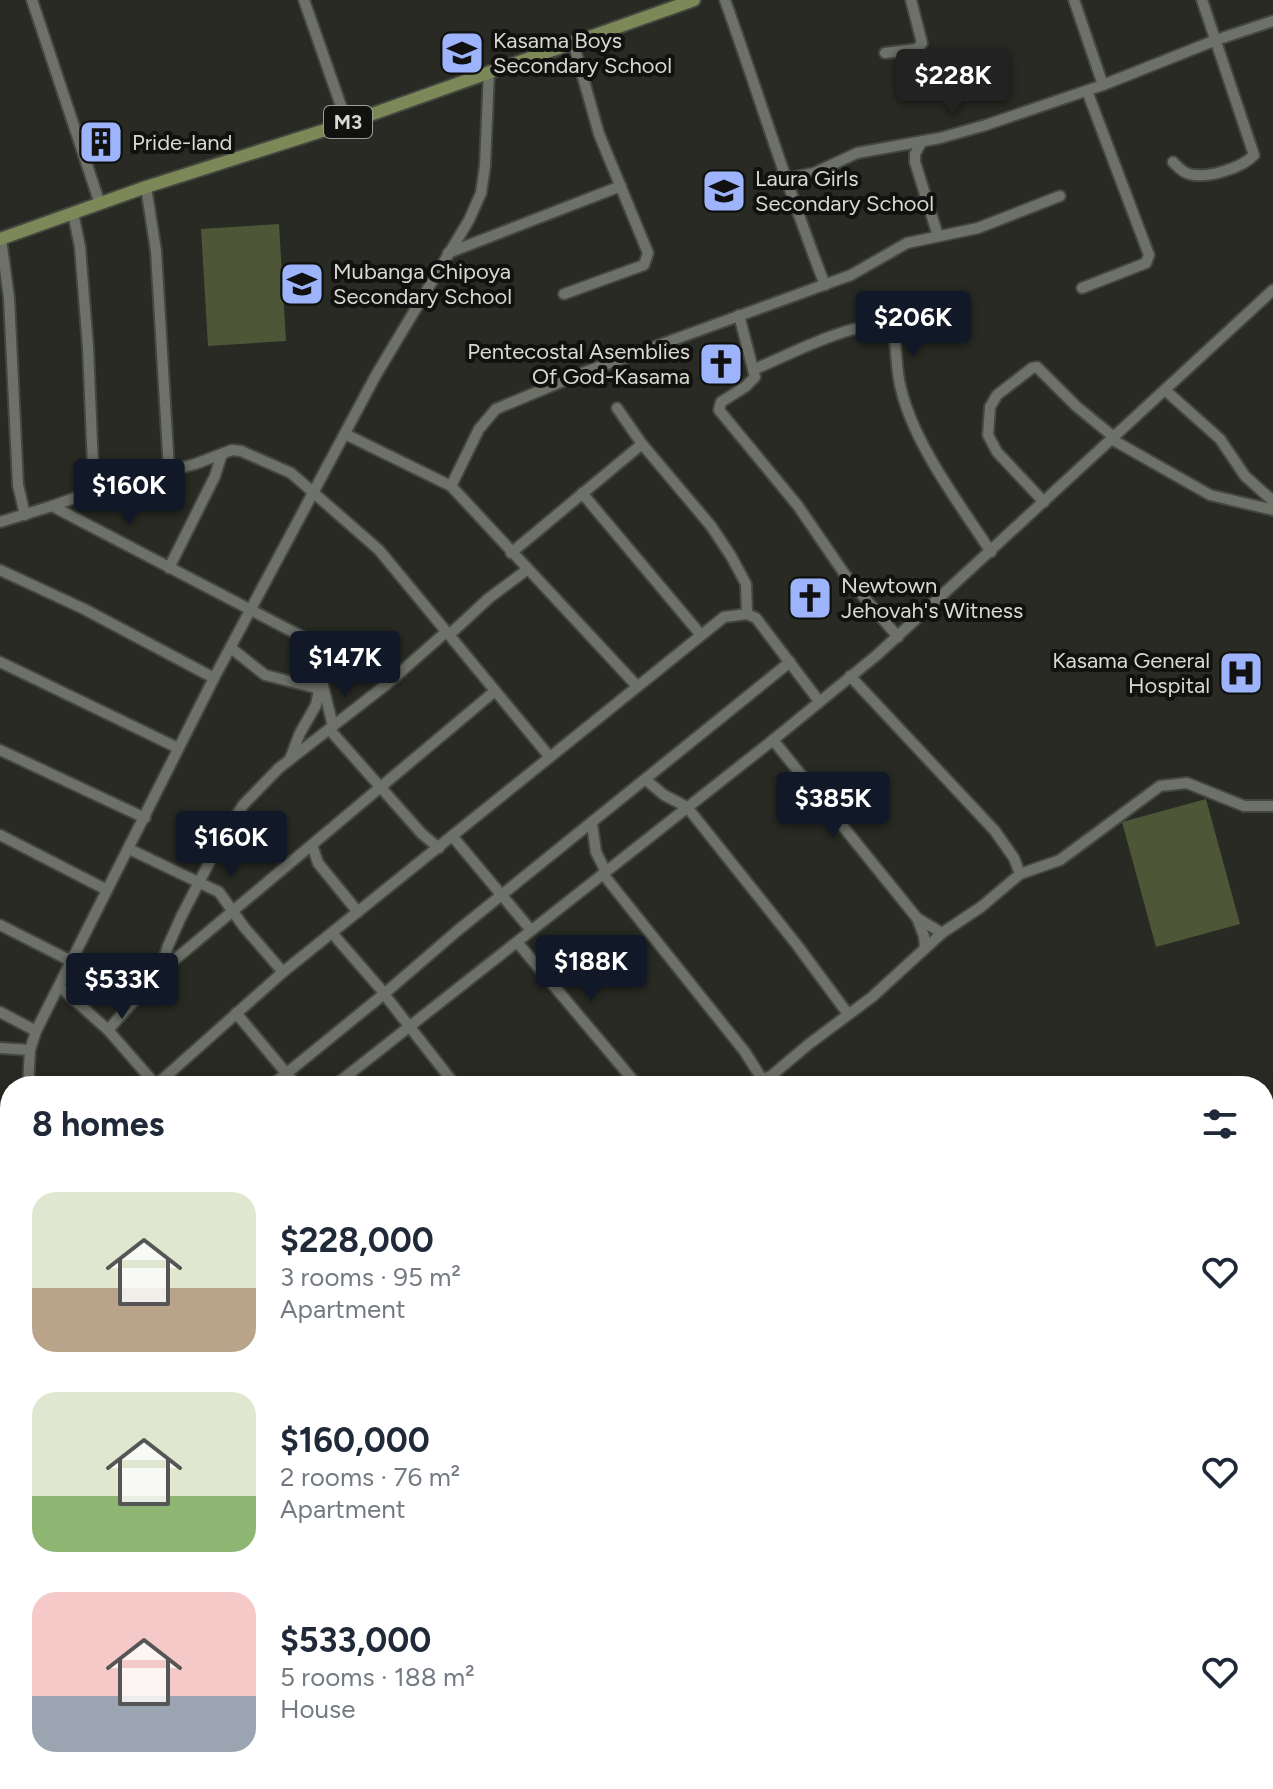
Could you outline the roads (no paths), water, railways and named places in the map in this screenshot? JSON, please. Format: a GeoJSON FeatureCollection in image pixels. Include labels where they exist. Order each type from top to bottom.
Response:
{"type":"FeatureCollection","features":[{"type":"Feature","properties":{"kind":"main road","name":"M3"},"geometry":{"type":"LineString","coordinates":[[1,239],[146,187],[347,123],[694,0]]}},
{"type":"Feature","properties":{"kind":"street"},"geometry":{"type":"LineString","coordinates":[[32,0],[100,204]]}},
{"type":"Feature","properties":{"kind":"street"},"geometry":{"type":"LineString","coordinates":[[304,0],[347,123]]}},
{"type":"Feature","properties":{"kind":"street"},"geometry":{"type":"LineString","coordinates":[[725,0],[773,135],[784,179],[825,285]]}},
{"type":"Feature","properties":{"kind":"street"},"geometry":{"type":"LineString","coordinates":[[885,53],[917,49],[922,43],[911,0]]}},
{"type":"Feature","properties":{"kind":"street"},"geometry":{"type":"LineString","coordinates":[[1074,0],[1103,85]]}},
{"type":"Feature","properties":{"kind":"street"},"geometry":{"type":"LineString","coordinates":[[1173,162],[1188,174],[1197,175],[1232,167],[1254,155],[1202,0]]}},
{"type":"Feature","properties":{"kind":"street"},"geometry":{"type":"LineString","coordinates":[[784,179],[814,173],[857,153],[959,133],[1087,91],[1273,21]]}},
{"type":"Feature","properties":{"kind":"street"},"geometry":{"type":"LineString","coordinates":[[564,294],[644,265],[648,259],[599,134],[573,42]]}},
{"type":"Feature","properties":{"kind":"street"},"geometry":{"type":"LineString","coordinates":[[29,1076],[30,1050],[36,1031],[214,678],[397,338],[469,220],[481,193],[485,166],[489,71]]}},
{"type":"Feature","properties":{"kind":"street"},"geometry":{"type":"LineString","coordinates":[[1082,288],[1146,263],[1149,255],[1087,91]]}},
{"type":"Feature","properties":{"kind":"street"},"geometry":{"type":"LineString","coordinates":[[922,141],[915,154],[915,162],[938,236]]}},
{"type":"Feature","properties":{"kind":"street"},"geometry":{"type":"LineString","coordinates":[[447,254],[621,186]]}},
{"type":"Feature","properties":{"kind":"street"},"geometry":{"type":"LineString","coordinates":[[146,187],[157,272],[169,470]]}},
{"type":"Feature","properties":{"kind":"street"},"geometry":{"type":"LineString","coordinates":[[451,486],[479,429],[496,409],[585,372],[851,275],[907,243],[978,228],[1060,196]]}},
{"type":"Feature","properties":{"kind":"street"},"geometry":{"type":"LineString","coordinates":[[73,213],[80,247],[86,317],[94,491]]}},
{"type":"Feature","properties":{"kind":"street"},"geometry":{"type":"LineString","coordinates":[[1,239],[9,298],[18,485],[25,515]]}},
{"type":"Feature","properties":{"kind":"street"},"geometry":{"type":"LineString","coordinates":[[347,1076],[773,740],[898,637],[1273,290]]}},
{"type":"Feature","properties":{"kind":"street"},"geometry":{"type":"LineString","coordinates":[[739,315],[755,369],[752,382],[721,402],[719,410],[798,506],[846,576],[898,637]]}},
{"type":"Feature","properties":{"kind":"street"},"geometry":{"type":"LineString","coordinates":[[755,369],[849,331],[876,326],[887,328],[894,334],[897,373],[910,417],[949,488],[991,552]]}},
{"type":"Feature","properties":{"kind":"street"},"geometry":{"type":"LineString","coordinates":[[1044,502],[1023,476],[997,452],[988,435],[990,407],[997,395],[1037,367],[1114,439],[1210,495],[1273,510]]}},
{"type":"Feature","properties":{"kind":"street"},"geometry":{"type":"LineString","coordinates":[[1165,390],[1220,439],[1245,476],[1271,497]]}},
{"type":"Feature","properties":{"kind":"street"},"geometry":{"type":"LineString","coordinates":[[617,408],[642,444],[711,526],[731,556],[746,584],[747,614]]}},
{"type":"Feature","properties":{"kind":"street"},"geometry":{"type":"LineString","coordinates":[[345,434],[451,486],[637,686]]}},
{"type":"Feature","properties":{"kind":"street"},"geometry":{"type":"LineString","coordinates":[[511,553],[642,444]]}},
{"type":"Feature","properties":{"kind":"street"},"geometry":{"type":"LineString","coordinates":[[0,522],[232,450],[241,451],[301,479],[379,550],[549,756]]}},
{"type":"Feature","properties":{"kind":"street"},"geometry":{"type":"LineString","coordinates":[[169,568],[215,476],[222,454]]}},
{"type":"Feature","properties":{"kind":"street"},"geometry":{"type":"LineString","coordinates":[[582,493],[701,635]]}},
{"type":"Feature","properties":{"kind":"street"},"geometry":{"type":"LineString","coordinates":[[1248,505],[1271,497]]}},
{"type":"Feature","properties":{"kind":"street"},"geometry":{"type":"LineString","coordinates":[[52,506],[324,651],[326,657],[321,685],[290,759]]}},
{"type":"Feature","properties":{"kind":"street"},"geometry":{"type":"LineString","coordinates":[[159,973],[174,932],[234,817],[258,789],[290,759],[528,569]]}},
{"type":"Feature","properties":{"kind":"street"},"geometry":{"type":"LineString","coordinates":[[0,570],[84,609],[214,678]]}},
{"type":"Feature","properties":{"kind":"street"},"geometry":{"type":"LineString","coordinates":[[166,1076],[283,972],[724,617],[747,614],[756,618],[819,701]]}},
{"type":"Feature","properties":{"kind":"street"},"geometry":{"type":"LineString","coordinates":[[231,648],[265,675],[321,685]]}},
{"type":"Feature","properties":{"kind":"street"},"geometry":{"type":"LineString","coordinates":[[0,662],[178,748]]}},
{"type":"Feature","properties":{"kind":"street"},"geometry":{"type":"LineString","coordinates":[[283,1076],[790,662]]}},
{"type":"Feature","properties":{"kind":"street"},"geometry":{"type":"LineString","coordinates":[[850,676],[985,820],[1014,858],[1020,874]]}},
{"type":"Feature","properties":{"kind":"street"},"geometry":{"type":"LineString","coordinates":[[321,685],[331,728],[422,834],[439,848]]}},
{"type":"Feature","properties":{"kind":"street"},"geometry":{"type":"LineString","coordinates":[[108,1030],[159,973],[495,691]]}},
{"type":"Feature","properties":{"kind":"street"},"geometry":{"type":"LineString","coordinates":[[773,740],[917,918],[925,948]]}},
{"type":"Feature","properties":{"kind":"street"},"geometry":{"type":"LineString","coordinates":[[0,750],[145,818]]}},
{"type":"Feature","properties":{"kind":"street"},"geometry":{"type":"LineString","coordinates":[[646,780],[664,795],[687,807],[848,1014]]}},
{"type":"Feature","properties":{"kind":"street"},"geometry":{"type":"LineString","coordinates":[[771,1076],[889,983],[942,933],[981,907],[1020,874],[1050,864],[1077,849],[1160,786],[1187,783],[1244,806],[1273,806]]}},
{"type":"Feature","properties":{"kind":"street"},"geometry":{"type":"LineString","coordinates":[[592,824],[596,852],[605,873],[745,1052],[755,1076]]}},
{"type":"Feature","properties":{"kind":"street"},"geometry":{"type":"LineString","coordinates":[[0,835],[107,890]]}},
{"type":"Feature","properties":{"kind":"street"},"geometry":{"type":"LineString","coordinates":[[453,837],[530,929]]}},
{"type":"Feature","properties":{"kind":"street"},"geometry":{"type":"LineString","coordinates":[[312,845],[318,863],[358,912]]}},
{"type":"Feature","properties":{"kind":"street"},"geometry":{"type":"LineString","coordinates":[[129,849],[219,892],[283,972]]}},
{"type":"Feature","properties":{"kind":"street"},"geometry":{"type":"LineString","coordinates":[[1014,858],[1034,868]]}},
{"type":"Feature","properties":{"kind":"street"},"geometry":{"type":"LineString","coordinates":[[917,918],[942,933]]}},
{"type":"Feature","properties":{"kind":"street"},"geometry":{"type":"LineString","coordinates":[[0,925],[71,961]]}},
{"type":"Feature","properties":{"kind":"street"},"geometry":{"type":"LineString","coordinates":[[332,933],[385,994],[448,1076]]}},
{"type":"Feature","properties":{"kind":"street"},"geometry":{"type":"LineString","coordinates":[[517,942],[629,1076]]}},
{"type":"Feature","properties":{"kind":"street"},"geometry":{"type":"LineString","coordinates":[[59,986],[108,1030],[147,1076]]}},
{"type":"Feature","properties":{"kind":"street"},"geometry":{"type":"LineString","coordinates":[[0,1012],[36,1031]]}},
{"type":"Feature","properties":{"kind":"street"},"geometry":{"type":"LineString","coordinates":[[236,1013],[289,1076]]}},
{"type":"Feature","properties":{"kind":"street"},"geometry":{"type":"LineString","coordinates":[[0,1048],[30,1050]]}},
{"type":"Feature","properties":{"kind":"street"},"geometry":{"type":"LineString","coordinates":[[0,1462],[0,1471]]}},
{"type":"Feature","properties":{"kind":"place","name":"Kasama Boys Secondary School"},"geometry":{"type":"Point","coordinates":[462,53]}},
{"type":"Feature","properties":{"kind":"place","name":"Pride-land"},"geometry":{"type":"Point","coordinates":[101,142]}},
{"type":"Feature","properties":{"kind":"place","name":"Laura Girls Secondary School"},"geometry":{"type":"Point","coordinates":[724,191]}},
{"type":"Feature","properties":{"kind":"place","name":"Mubanga Chipoya Secondary School"},"geometry":{"type":"Point","coordinates":[302,284]}},
{"type":"Feature","properties":{"kind":"place","name":"Pentecostal Asemblies Of God-Kasama"},"geometry":{"type":"Point","coordinates":[721,364]}},
{"type":"Feature","properties":{"kind":"place","name":"Newtown Jehovah's Witness"},"geometry":{"type":"Point","coordinates":[810,598]}},
{"type":"Feature","properties":{"kind":"place","name":"Kasama General Hospital"},"geometry":{"type":"Point","coordinates":[1241,673]}}]}
